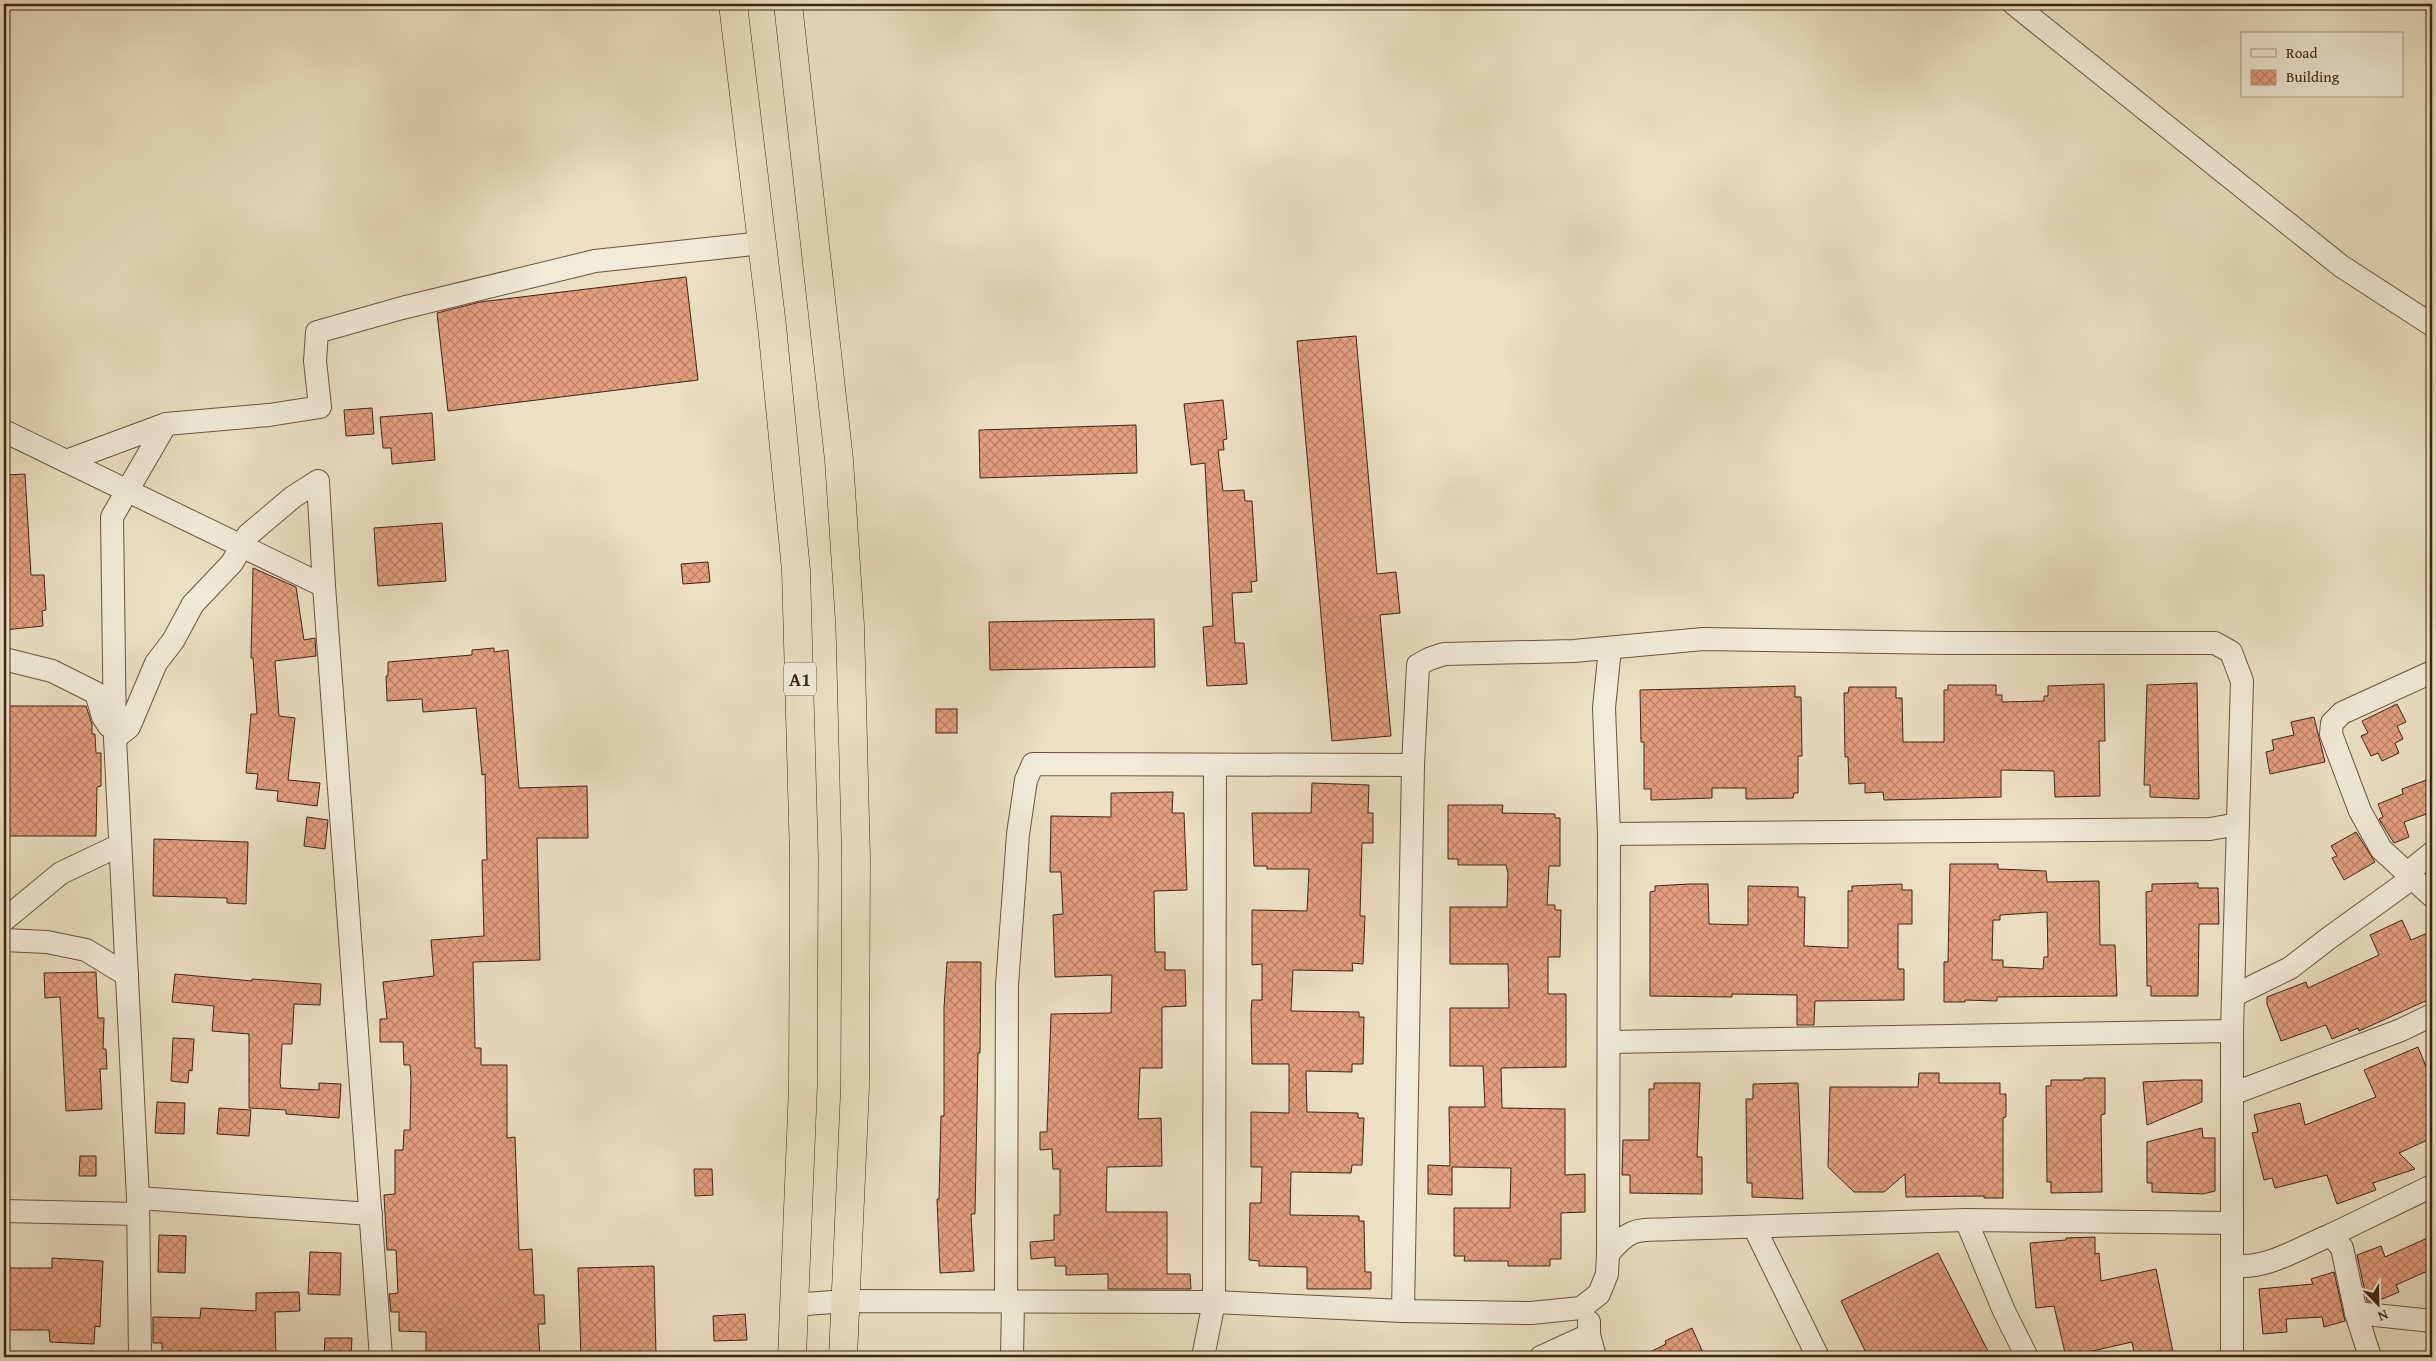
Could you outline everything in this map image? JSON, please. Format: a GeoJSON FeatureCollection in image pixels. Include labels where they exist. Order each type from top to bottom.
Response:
{"type":"FeatureCollection","features":[{"type":"Feature","properties":{"kind":"highway","name":"A1"},"geometry":{"type":"LineString","coordinates":[[733,4],[763,243],[795,552],[804,858],[803,1086],[792,1357]]}},
{"type":"Feature","properties":{"kind":"highway"},"geometry":{"type":"LineString","coordinates":[[788,4],[839,460],[850,626],[856,857],[855,1088],[843,1357]]}},
{"type":"Feature","properties":{"kind":"street"},"geometry":{"type":"LineString","coordinates":[[2014,4],[2341,266],[2432,325]]}},
{"type":"Feature","properties":{"kind":"street"},"geometry":{"type":"LineString","coordinates":[[66,461],[166,424],[269,415],[320,407],[315,361],[317,332],[402,308],[595,262],[763,243]]}},
{"type":"Feature","properties":{"kind":"street"},"geometry":{"type":"LineString","coordinates":[[140,1357],[138,1206],[115,738],[112,517],[166,424]]}},
{"type":"Feature","properties":{"kind":"street"},"geometry":{"type":"LineString","coordinates":[[4,431],[324,586]]}},
{"type":"Feature","properties":{"kind":"street"},"geometry":{"type":"LineString","coordinates":[[115,738],[129,727],[156,663],[173,641],[193,604],[232,563],[248,535],[293,497],[318,481],[324,586],[381,1357]]}},
{"type":"Feature","properties":{"kind":"street"},"geometry":{"type":"LineString","coordinates":[[1403,1311],[1413,765],[1418,665],[1429,658],[1444,654],[1574,651],[1703,639],[1946,643],[2216,643],[2231,652],[2242,681],[2232,1031],[2232,1357]]}},
{"type":"Feature","properties":{"kind":"street"},"geometry":{"type":"LineString","coordinates":[[793,1305],[845,1301],[1214,1302],[1403,1311],[1531,1313],[1581,1308],[1599,1294],[1607,1274],[1608,1254],[1609,834],[1604,708],[1610,648]]}},
{"type":"Feature","properties":{"kind":"street"},"geometry":{"type":"LineString","coordinates":[[4,659],[52,670],[96,693],[102,717],[115,738]]}},
{"type":"Feature","properties":{"kind":"street"},"geometry":{"type":"LineString","coordinates":[[2432,672],[2342,713],[2332,723],[2331,734],[2360,811],[2382,849],[2432,896]]}},
{"type":"Feature","properties":{"kind":"street"},"geometry":{"type":"LineString","coordinates":[[1012,1357],[1007,985],[1018,834],[1028,772],[1033,764],[1413,765]]}},
{"type":"Feature","properties":{"kind":"street"},"geometry":{"type":"LineString","coordinates":[[1203,1357],[1214,1302],[1215,765]]}},
{"type":"Feature","properties":{"kind":"street"},"geometry":{"type":"LineString","coordinates":[[1609,834],[2210,829],[2238,824]]}},
{"type":"Feature","properties":{"kind":"street"},"geometry":{"type":"LineString","coordinates":[[4,920],[61,873],[120,845]]}},
{"type":"Feature","properties":{"kind":"street"},"geometry":{"type":"LineString","coordinates":[[2233,996],[2290,968],[2328,938],[2404,884],[2416,866],[2432,853]]}},
{"type":"Feature","properties":{"kind":"street"},"geometry":{"type":"LineString","coordinates":[[4,940],[47,942],[86,950],[127,975]]}},
{"type":"Feature","properties":{"kind":"street"},"geometry":{"type":"LineString","coordinates":[[2232,1094],[2401,1030],[2432,1015]]}},
{"type":"Feature","properties":{"kind":"street"},"geometry":{"type":"LineString","coordinates":[[1609,1042],[2232,1031]]}},
{"type":"Feature","properties":{"kind":"street"},"geometry":{"type":"LineString","coordinates":[[2232,1265],[2246,1267],[2260,1264],[2331,1235],[2432,1186]]}},
{"type":"Feature","properties":{"kind":"street"},"geometry":{"type":"LineString","coordinates":[[4,1211],[138,1206],[371,1214]]}},
{"type":"Feature","properties":{"kind":"street"},"geometry":{"type":"LineString","coordinates":[[1608,1254],[1620,1240],[1632,1231],[1966,1220],[2231,1222]]}},
{"type":"Feature","properties":{"kind":"street"},"geometry":{"type":"LineString","coordinates":[[1966,1220],[2004,1311],[2027,1357]]}},
{"type":"Feature","properties":{"kind":"street"},"geometry":{"type":"LineString","coordinates":[[1754,1227],[1818,1357]]}},
{"type":"Feature","properties":{"kind":"street"},"geometry":{"type":"LineString","coordinates":[[2331,1235],[2342,1248],[2356,1313],[2370,1357]]}},
{"type":"Feature","properties":{"kind":"street"},"geometry":{"type":"LineString","coordinates":[[1581,1308],[1590,1324],[1589,1335],[1595,1357]]}},
{"type":"Feature","properties":{"kind":"street"},"geometry":{"type":"LineString","coordinates":[[2356,1313],[2432,1321]]}},
{"type":"Feature","properties":{"kind":"street"},"geometry":{"type":"LineString","coordinates":[[1541,1357],[1589,1335]]}},
{"type":"Feature","properties":{"kind":"building"},"geometry":{"type":"Polygon","coordinates":[[[686,277],[698,380],[448,411],[437,313],[480,302],[686,277]]]}},
{"type":"Feature","properties":{"kind":"building"},"geometry":{"type":"Polygon","coordinates":[[[1356,336],[1377,574],[1396,572],[1400,613],[1380,615],[1391,736],[1332,741],[1297,341],[1356,336]]]}},
{"type":"Feature","properties":{"kind":"building"},"geometry":{"type":"Polygon","coordinates":[[[1223,400],[1227,439],[1223,440],[1224,450],[1218,450],[1223,491],[1244,490],[1245,501],[1252,501],[1257,581],[1251,582],[1252,592],[1232,593],[1235,643],[1244,643],[1247,684],[1207,686],[1203,627],[1213,626],[1205,463],[1191,465],[1184,404],[1223,400]]]}},
{"type":"Feature","properties":{"kind":"building"},"geometry":{"type":"Polygon","coordinates":[[[372,408],[374,434],[346,436],[344,410],[372,408]]]}},
{"type":"Feature","properties":{"kind":"building"},"geometry":{"type":"Polygon","coordinates":[[[432,413],[435,460],[392,464],[391,448],[383,448],[380,417],[432,413]]]}},
{"type":"Feature","properties":{"kind":"building"},"geometry":{"type":"Polygon","coordinates":[[[1136,425],[1137,473],[980,478],[979,430],[1136,425]]]}},
{"type":"Feature","properties":{"kind":"building"},"geometry":{"type":"Polygon","coordinates":[[[25,474],[31,575],[44,575],[46,610],[42,611],[43,626],[4,630],[4,475],[25,474]]]}},
{"type":"Feature","properties":{"kind":"building"},"geometry":{"type":"Polygon","coordinates":[[[442,523],[446,581],[378,586],[374,528],[442,523]]]}},
{"type":"Feature","properties":{"kind":"building"},"geometry":{"type":"Polygon","coordinates":[[[708,562],[710,582],[683,584],[681,564],[708,562]]]}},
{"type":"Feature","properties":{"kind":"building"},"geometry":{"type":"Polygon","coordinates":[[[253,568],[296,587],[304,640],[315,638],[316,656],[275,661],[279,716],[295,718],[288,780],[320,783],[317,806],[277,801],[278,791],[256,789],[258,774],[246,773],[251,714],[257,714],[253,658],[251,658],[253,568]]]}},
{"type":"Feature","properties":{"kind":"building"},"geometry":{"type":"Polygon","coordinates":[[[1154,619],[1155,667],[990,670],[989,622],[1154,619]]]}},
{"type":"Feature","properties":{"kind":"building"},"geometry":{"type":"Polygon","coordinates":[[[494,648],[494,652],[508,650],[519,788],[587,786],[588,838],[537,838],[540,960],[473,962],[475,1048],[481,1048],[481,1065],[507,1065],[507,1138],[515,1137],[519,1250],[532,1249],[534,1295],[544,1295],[545,1324],[538,1324],[540,1357],[426,1357],[426,1332],[399,1331],[399,1312],[391,1312],[389,1294],[398,1293],[396,1250],[387,1250],[384,1195],[395,1194],[395,1150],[403,1150],[404,1130],[410,1130],[411,1081],[410,1065],[404,1065],[403,1042],[380,1042],[380,1019],[387,1019],[383,982],[434,976],[431,940],[484,936],[482,860],[487,860],[485,774],[482,775],[476,708],[423,712],[422,699],[387,701],[386,676],[388,676],[388,662],[472,655],[472,650],[494,648]]]}},
{"type":"Feature","properties":{"kind":"building"},"geometry":{"type":"Polygon","coordinates":[[[2197,683],[2199,799],[2150,797],[2150,785],[2144,785],[2147,685],[2197,683]]]}},
{"type":"Feature","properties":{"kind":"building"},"geometry":{"type":"Polygon","coordinates":[[[2104,684],[2105,741],[2099,741],[2100,796],[2055,797],[2054,771],[2001,770],[2001,797],[1884,800],[1883,792],[1865,793],[1865,783],[1849,784],[1848,757],[1845,757],[1844,693],[1848,693],[1849,687],[1896,687],[1896,698],[1902,698],[1903,742],[1944,742],[1944,690],[1948,690],[1948,685],[1996,685],[1996,695],[2002,695],[2002,702],[2044,701],[2044,696],[2048,696],[2048,686],[2104,684]]]}},
{"type":"Feature","properties":{"kind":"building"},"geometry":{"type":"Polygon","coordinates":[[[1795,686],[1795,697],[1801,697],[1802,756],[1798,756],[1798,793],[1794,793],[1793,798],[1746,799],[1746,788],[1712,788],[1712,798],[1651,800],[1651,789],[1644,789],[1644,742],[1641,742],[1640,690],[1795,686]]]}},
{"type":"Feature","properties":{"kind":"building"},"geometry":{"type":"Polygon","coordinates":[[[2397,704],[2406,722],[2397,726],[2403,739],[2395,743],[2399,753],[2382,761],[2378,753],[2371,756],[2361,736],[2368,733],[2362,721],[2397,704]]]}},
{"type":"Feature","properties":{"kind":"building"},"geometry":{"type":"Polygon","coordinates":[[[4,706],[86,706],[92,724],[92,734],[95,734],[96,753],[101,753],[101,786],[97,787],[96,836],[4,836],[4,706]]]}},
{"type":"Feature","properties":{"kind":"building"},"geometry":{"type":"Polygon","coordinates":[[[936,709],[957,709],[957,733],[936,733],[936,709]]]}},
{"type":"Feature","properties":{"kind":"building"},"geometry":{"type":"Polygon","coordinates":[[[2314,717],[2325,762],[2270,774],[2266,752],[2274,750],[2272,740],[2294,735],[2291,722],[2314,717]]]}},
{"type":"Feature","properties":{"kind":"building"},"geometry":{"type":"Polygon","coordinates":[[[2432,778],[2432,812],[2404,822],[2409,837],[2394,843],[2379,819],[2383,817],[2378,804],[2403,794],[2402,789],[2432,778]]]}},
{"type":"Feature","properties":{"kind":"building"},"geometry":{"type":"Polygon","coordinates":[[[1312,783],[1369,785],[1368,813],[1373,813],[1373,843],[1362,843],[1360,916],[1365,916],[1363,964],[1352,963],[1353,971],[1293,970],[1291,1011],[1359,1012],[1359,1017],[1364,1017],[1363,1064],[1352,1064],[1352,1072],[1306,1071],[1307,1112],[1358,1113],[1358,1118],[1364,1118],[1362,1165],[1352,1165],[1351,1173],[1291,1172],[1290,1215],[1359,1216],[1359,1221],[1364,1221],[1365,1272],[1371,1272],[1371,1289],[1307,1289],[1307,1267],[1259,1266],[1259,1261],[1249,1260],[1250,1203],[1261,1203],[1262,1167],[1251,1167],[1251,1112],[1289,1113],[1289,1064],[1252,1064],[1252,1000],[1262,1000],[1262,964],[1252,965],[1252,910],[1307,911],[1309,869],[1267,869],[1267,866],[1254,866],[1252,813],[1311,813],[1312,783]]]}},
{"type":"Feature","properties":{"kind":"building"},"geometry":{"type":"Polygon","coordinates":[[[1173,792],[1172,813],[1184,813],[1187,890],[1154,891],[1155,952],[1165,952],[1165,970],[1185,970],[1186,1006],[1162,1007],[1162,1068],[1140,1068],[1138,1119],[1161,1118],[1162,1166],[1107,1167],[1106,1212],[1167,1212],[1167,1274],[1190,1274],[1191,1289],[1108,1289],[1108,1274],[1066,1275],[1066,1266],[1055,1266],[1055,1257],[1031,1259],[1030,1242],[1054,1240],[1054,1215],[1060,1215],[1060,1169],[1053,1169],[1052,1149],[1040,1150],[1040,1132],[1047,1132],[1051,1014],[1111,1013],[1112,975],[1055,977],[1053,915],[1063,914],[1061,872],[1050,872],[1051,816],[1111,817],[1111,793],[1173,792]]]}},
{"type":"Feature","properties":{"kind":"building"},"geometry":{"type":"Polygon","coordinates":[[[1448,805],[1503,805],[1502,813],[1555,814],[1555,818],[1560,818],[1560,866],[1549,866],[1547,905],[1555,905],[1555,910],[1561,910],[1560,957],[1548,957],[1548,994],[1566,994],[1566,1067],[1501,1068],[1502,1108],[1565,1109],[1565,1175],[1585,1174],[1585,1212],[1561,1213],[1561,1259],[1550,1259],[1550,1266],[1508,1266],[1508,1261],[1464,1261],[1465,1256],[1454,1256],[1454,1208],[1510,1208],[1511,1168],[1452,1167],[1452,1195],[1428,1194],[1428,1165],[1450,1166],[1449,1107],[1485,1107],[1483,1066],[1450,1066],[1450,1008],[1509,1008],[1508,964],[1450,964],[1450,907],[1507,907],[1508,873],[1506,865],[1458,865],[1458,859],[1448,859],[1448,805]]]}},
{"type":"Feature","properties":{"kind":"building"},"geometry":{"type":"Polygon","coordinates":[[[307,817],[328,820],[325,849],[304,846],[307,817]]]}},
{"type":"Feature","properties":{"kind":"building"},"geometry":{"type":"Polygon","coordinates":[[[2356,832],[2375,862],[2344,880],[2332,858],[2337,856],[2331,846],[2356,832]]]}},
{"type":"Feature","properties":{"kind":"building"},"geometry":{"type":"Polygon","coordinates":[[[154,839],[248,842],[246,904],[227,903],[227,898],[153,896],[154,839]]]}},
{"type":"Feature","properties":{"kind":"building"},"geometry":{"type":"Polygon","coordinates":[[[1950,864],[1998,864],[1998,869],[2046,871],[2047,882],[2099,881],[2100,945],[2115,945],[2117,996],[1997,997],[1997,1001],[1965,1000],[1965,1002],[1944,1002],[1944,962],[1948,962],[1950,864]],[[2047,912],[2000,915],[2000,920],[1993,920],[1992,960],[2003,960],[2003,967],[2043,969],[2044,957],[2048,957],[2047,912]]]}},
{"type":"Feature","properties":{"kind":"building"},"geometry":{"type":"Polygon","coordinates":[[[2198,883],[2198,888],[2218,888],[2219,924],[2199,924],[2198,996],[2151,996],[2151,986],[2147,986],[2146,892],[2152,891],[2152,884],[2198,883]]]}},
{"type":"Feature","properties":{"kind":"building"},"geometry":{"type":"Polygon","coordinates":[[[1708,884],[1709,924],[1748,925],[1748,886],[1798,887],[1798,897],[1805,897],[1804,946],[1848,948],[1848,891],[1852,891],[1852,886],[1902,884],[1902,890],[1912,890],[1912,924],[1898,924],[1898,969],[1904,969],[1904,1000],[1815,1001],[1814,1025],[1797,1025],[1797,995],[1732,994],[1732,997],[1650,996],[1650,892],[1655,891],[1655,886],[1708,884]]]}},
{"type":"Feature","properties":{"kind":"building"},"geometry":{"type":"Polygon","coordinates":[[[2402,920],[2411,940],[2432,931],[2432,998],[2359,1031],[2358,1028],[2332,1039],[2326,1025],[2281,1041],[2267,1004],[2267,997],[2306,982],[2308,988],[2379,955],[2370,935],[2402,920]]]}},
{"type":"Feature","properties":{"kind":"building"},"geometry":{"type":"Polygon","coordinates":[[[947,962],[981,962],[980,1053],[978,1053],[975,1214],[971,1214],[974,1271],[940,1273],[937,1199],[939,1199],[941,1116],[944,1116],[944,1008],[947,962]]]}},
{"type":"Feature","properties":{"kind":"building"},"geometry":{"type":"Polygon","coordinates":[[[96,972],[98,1018],[104,1018],[103,1049],[106,1049],[107,1069],[100,1069],[102,1109],[66,1111],[60,997],[45,998],[44,973],[96,972]]]}},
{"type":"Feature","properties":{"kind":"building"},"geometry":{"type":"Polygon","coordinates":[[[175,974],[252,981],[252,979],[321,984],[320,1005],[294,1004],[292,1044],[282,1044],[280,1083],[281,1088],[319,1090],[319,1083],[341,1084],[339,1118],[286,1114],[286,1110],[249,1108],[249,1034],[212,1031],[214,1006],[172,1002],[175,974]]]}},
{"type":"Feature","properties":{"kind":"building"},"geometry":{"type":"Polygon","coordinates":[[[173,1038],[194,1039],[192,1071],[189,1070],[188,1083],[171,1081],[173,1038]]]}},
{"type":"Feature","properties":{"kind":"building"},"geometry":{"type":"Polygon","coordinates":[[[2418,1047],[2432,1081],[2432,1138],[2399,1153],[2415,1169],[2373,1183],[2376,1190],[2337,1204],[2327,1175],[2275,1188],[2272,1178],[2264,1180],[2252,1133],[2258,1132],[2254,1115],[2300,1103],[2305,1125],[2376,1097],[2364,1070],[2418,1047]]]}},
{"type":"Feature","properties":{"kind":"building"},"geometry":{"type":"Polygon","coordinates":[[[1919,1073],[1939,1073],[1939,1083],[2000,1083],[2000,1094],[2006,1094],[2006,1117],[2003,1118],[2003,1198],[1984,1198],[1984,1196],[1906,1197],[1905,1174],[1884,1192],[1854,1192],[1828,1167],[1830,1087],[1918,1087],[1919,1073]]]}},
{"type":"Feature","properties":{"kind":"building"},"geometry":{"type":"Polygon","coordinates":[[[2084,1078],[2105,1078],[2105,1114],[2101,1115],[2102,1192],[2051,1193],[2051,1182],[2047,1182],[2046,1086],[2051,1086],[2051,1080],[2084,1080],[2084,1078]]]}},
{"type":"Feature","properties":{"kind":"building"},"geometry":{"type":"Polygon","coordinates":[[[2202,1080],[2202,1102],[2147,1125],[2143,1082],[2202,1080]]]}},
{"type":"Feature","properties":{"kind":"building"},"geometry":{"type":"Polygon","coordinates":[[[1654,1083],[1700,1083],[1697,1157],[1702,1157],[1702,1194],[1630,1193],[1630,1175],[1622,1175],[1623,1140],[1649,1140],[1649,1089],[1654,1089],[1654,1083]]]}},
{"type":"Feature","properties":{"kind":"building"},"geometry":{"type":"Polygon","coordinates":[[[1798,1083],[1803,1199],[1752,1197],[1752,1183],[1747,1183],[1746,1099],[1753,1099],[1753,1084],[1798,1083]]]}},
{"type":"Feature","properties":{"kind":"building"},"geometry":{"type":"Polygon","coordinates":[[[157,1102],[185,1103],[184,1134],[155,1133],[157,1102]]]}},
{"type":"Feature","properties":{"kind":"building"},"geometry":{"type":"Polygon","coordinates":[[[219,1108],[251,1110],[249,1136],[217,1134],[219,1108]]]}},
{"type":"Feature","properties":{"kind":"building"},"geometry":{"type":"Polygon","coordinates":[[[2202,1128],[2203,1138],[2215,1138],[2215,1191],[2203,1194],[2152,1192],[2152,1183],[2147,1183],[2147,1142],[2202,1128]]]}},
{"type":"Feature","properties":{"kind":"building"},"geometry":{"type":"Polygon","coordinates":[[[80,1156],[96,1156],[96,1176],[79,1176],[80,1156]]]}},
{"type":"Feature","properties":{"kind":"building"},"geometry":{"type":"Polygon","coordinates":[[[694,1169],[712,1169],[713,1195],[695,1196],[694,1169]]]}},
{"type":"Feature","properties":{"kind":"building"},"geometry":{"type":"Polygon","coordinates":[[[159,1235],[186,1236],[185,1273],[158,1272],[159,1235]]]}},
{"type":"Feature","properties":{"kind":"building"},"geometry":{"type":"Polygon","coordinates":[[[2432,1236],[2432,1269],[2396,1285],[2399,1292],[2375,1302],[2367,1301],[2357,1255],[2381,1246],[2385,1257],[2432,1236]]]}},
{"type":"Feature","properties":{"kind":"building"},"geometry":{"type":"Polygon","coordinates":[[[2095,1237],[2095,1254],[2099,1253],[2101,1281],[2156,1269],[2174,1357],[2135,1357],[2132,1342],[2066,1357],[2054,1306],[2036,1308],[2030,1243],[2066,1240],[2066,1238],[2095,1237]]]}},
{"type":"Feature","properties":{"kind":"building"},"geometry":{"type":"Polygon","coordinates":[[[310,1252],[341,1253],[340,1295],[308,1294],[310,1252]]]}},
{"type":"Feature","properties":{"kind":"building"},"geometry":{"type":"Polygon","coordinates":[[[1938,1253],[1991,1357],[1868,1357],[1841,1301],[1938,1253]]]}},
{"type":"Feature","properties":{"kind":"building"},"geometry":{"type":"Polygon","coordinates":[[[52,1258],[103,1261],[100,1327],[95,1326],[94,1344],[50,1342],[49,1330],[6,1330],[5,1268],[52,1268],[52,1258]]]}},
{"type":"Feature","properties":{"kind":"building"},"geometry":{"type":"Polygon","coordinates":[[[654,1266],[656,1357],[581,1357],[578,1268],[654,1266]]]}},
{"type":"Feature","properties":{"kind":"building"},"geometry":{"type":"Polygon","coordinates":[[[2334,1272],[2345,1321],[2324,1327],[2322,1317],[2286,1319],[2287,1332],[2263,1334],[2259,1289],[2313,1284],[2311,1279],[2334,1272]]]}},
{"type":"Feature","properties":{"kind":"building"},"geometry":{"type":"Polygon","coordinates":[[[299,1292],[300,1311],[275,1312],[276,1357],[162,1357],[162,1343],[153,1343],[153,1317],[200,1318],[201,1308],[256,1311],[256,1293],[299,1292]]]}},
{"type":"Feature","properties":{"kind":"building"},"geometry":{"type":"Polygon","coordinates":[[[745,1314],[747,1340],[714,1341],[713,1316],[745,1314]]]}},
{"type":"Feature","properties":{"kind":"building"},"geometry":{"type":"Polygon","coordinates":[[[1692,1328],[1705,1357],[1640,1357],[1666,1344],[1665,1341],[1692,1328]]]}},
{"type":"Feature","properties":{"kind":"building"},"geometry":{"type":"Polygon","coordinates":[[[325,1338],[352,1338],[351,1357],[324,1357],[325,1338]]]}}]}
